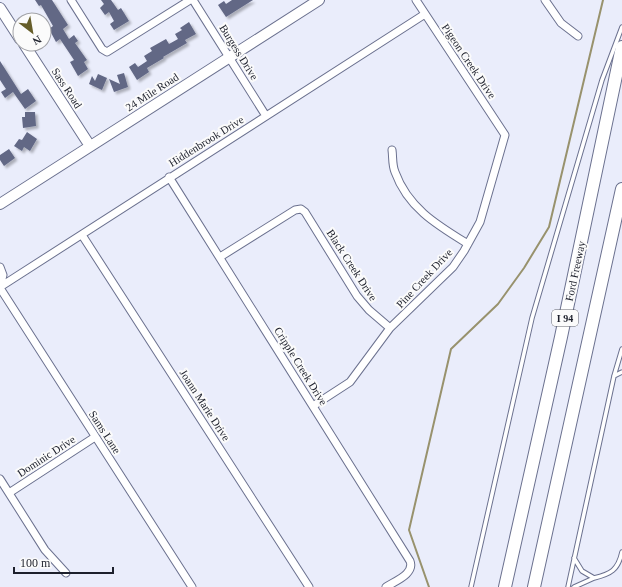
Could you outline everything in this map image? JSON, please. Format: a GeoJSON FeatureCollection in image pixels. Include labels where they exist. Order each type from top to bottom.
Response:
{"type":"FeatureCollection","features":[{"type":"Feature","properties":{"kind":"highway","name":"Ford Freeway"},"geometry":{"type":"LineString","coordinates":[[505,587],[563,329],[622,47]]}},
{"type":"Feature","properties":{"kind":"highway","name":"I 94"},"geometry":{"type":"LineString","coordinates":[[534,587],[622,189]]}},
{"type":"Feature","properties":{"kind":"street"},"geometry":{"type":"LineString","coordinates":[[71,0],[102,49],[107,52],[191,0]]}},
{"type":"Feature","properties":{"kind":"street","name":"Burgess Drive"},"geometry":{"type":"LineString","coordinates":[[191,0],[266,116]]}},
{"type":"Feature","properties":{"kind":"street","name":"24 Mile Road"},"geometry":{"type":"LineString","coordinates":[[0,204],[318,0]]}},
{"type":"Feature","properties":{"kind":"street","name":"Pigeon Creek Drive"},"geometry":{"type":"LineString","coordinates":[[416,0],[505,135]]}},
{"type":"Feature","properties":{"kind":"street"},"geometry":{"type":"LineString","coordinates":[[545,0],[561,23],[578,36]]}},
{"type":"Feature","properties":{"kind":"street"},"geometry":{"type":"LineString","coordinates":[[0,8],[12,26]]}},
{"type":"Feature","properties":{"kind":"street","name":"Hiddenbrook Drive"},"geometry":{"type":"LineString","coordinates":[[0,287],[169,177],[425,14]]}},
{"type":"Feature","properties":{"kind":"street","name":"Sass Road"},"geometry":{"type":"LineString","coordinates":[[29,52],[90,146]]}},
{"type":"Feature","properties":{"kind":"street","name":"Pine Creek Drive"},"geometry":{"type":"LineString","coordinates":[[313,406],[350,382],[390,328],[452,267],[468,244],[480,222],[505,135]]}},
{"type":"Feature","properties":{"kind":"street"},"geometry":{"type":"LineString","coordinates":[[392,150],[394,171],[406,194],[416,208],[431,221],[468,244]]}},
{"type":"Feature","properties":{"kind":"street","name":"Cripple Creek Drive"},"geometry":{"type":"LineString","coordinates":[[169,177],[410,561],[411,568],[404,576],[386,587]]}},
{"type":"Feature","properties":{"kind":"street","name":"Black Creek Drive"},"geometry":{"type":"LineString","coordinates":[[220,257],[293,210],[301,209],[306,212],[361,301],[390,328]]}},
{"type":"Feature","properties":{"kind":"street","name":"Joann Marie Drive"},"geometry":{"type":"LineString","coordinates":[[82,234],[309,587]]}},
{"type":"Feature","properties":{"kind":"street"},"geometry":{"type":"LineString","coordinates":[[0,267],[3,275],[0,287]]}},
{"type":"Feature","properties":{"kind":"street","name":"Sams Lane"},"geometry":{"type":"LineString","coordinates":[[0,287],[192,587]]}},
{"type":"Feature","properties":{"kind":"street","name":"Dominic Drive"},"geometry":{"type":"LineString","coordinates":[[9,493],[95,437]]}},
{"type":"Feature","properties":{"kind":"street"},"geometry":{"type":"LineString","coordinates":[[0,479],[45,550],[66,573]]}},
{"type":"Feature","properties":{"kind":"lane"},"geometry":{"type":"LineString","coordinates":[[471,587],[532,318],[602,80],[622,27]]}},
{"type":"Feature","properties":{"kind":"lane"},"geometry":{"type":"LineString","coordinates":[[568,587],[614,376],[622,349]]}},
{"type":"Feature","properties":{"kind":"lane"},"geometry":{"type":"LineString","coordinates":[[614,376],[622,372]]}},
{"type":"Feature","properties":{"kind":"lane"},"geometry":{"type":"LineString","coordinates":[[574,587],[614,570],[619,564],[622,552]]}},
{"type":"Feature","properties":{"kind":"lane"},"geometry":{"type":"LineString","coordinates":[[574,557],[582,571],[594,578]]}},
{"type":"Feature","properties":{"kind":"building"},"geometry":{"type":"Polygon","coordinates":[[[35,0],[52,0],[68,25],[63,29],[69,39],[74,35],[78,41],[75,43],[87,60],[84,62],[88,69],[78,76],[70,62],[74,60],[60,39],[56,42],[52,35],[52,12],[45,12],[41,5],[39,6],[35,0]]]}},
{"type":"Feature","properties":{"kind":"building"},"geometry":{"type":"Polygon","coordinates":[[[101,0],[111,0],[118,10],[121,8],[129,21],[114,30],[110,24],[114,21],[109,12],[105,15],[100,8],[104,4],[101,0]]]}},
{"type":"Feature","properties":{"kind":"building"},"geometry":{"type":"Polygon","coordinates":[[[232,0],[253,0],[226,17],[218,5],[224,1],[226,4],[232,0]]]}},
{"type":"Feature","properties":{"kind":"building"},"geometry":{"type":"Polygon","coordinates":[[[189,22],[196,34],[185,40],[187,43],[147,68],[149,72],[137,80],[129,67],[135,63],[138,67],[147,61],[144,56],[152,51],[150,48],[166,39],[169,44],[178,39],[175,34],[182,30],[180,28],[189,22]]]}},
{"type":"Feature","properties":{"kind":"building"},"geometry":{"type":"Polygon","coordinates":[[[0,61],[21,94],[28,89],[36,101],[25,109],[13,92],[5,98],[1,92],[6,89],[0,80],[0,61]]]}},
{"type":"Feature","properties":{"kind":"building"},"geometry":{"type":"Polygon","coordinates":[[[124,73],[128,87],[114,92],[109,79],[120,84],[117,75],[124,73]]]}},
{"type":"Feature","properties":{"kind":"building"},"geometry":{"type":"Polygon","coordinates":[[[98,74],[107,78],[102,90],[89,84],[92,76],[95,81],[98,74]]]}},
{"type":"Feature","properties":{"kind":"building"},"geometry":{"type":"Polygon","coordinates":[[[25,112],[35,112],[36,126],[23,128],[22,117],[25,117],[25,112]]]}},
{"type":"Feature","properties":{"kind":"building"},"geometry":{"type":"Polygon","coordinates":[[[27,132],[37,139],[30,151],[24,147],[22,151],[14,146],[19,139],[22,140],[27,132]]]}},
{"type":"Feature","properties":{"kind":"building"},"geometry":{"type":"Polygon","coordinates":[[[9,149],[15,158],[4,166],[0,160],[0,155],[9,149]]]}},
{"type":"Feature","properties":{"kind":"waterway"},"geometry":{"type":"LineString","coordinates":[[429,587],[409,530],[451,349],[498,304],[524,268],[549,227],[603,0]]}}]}
